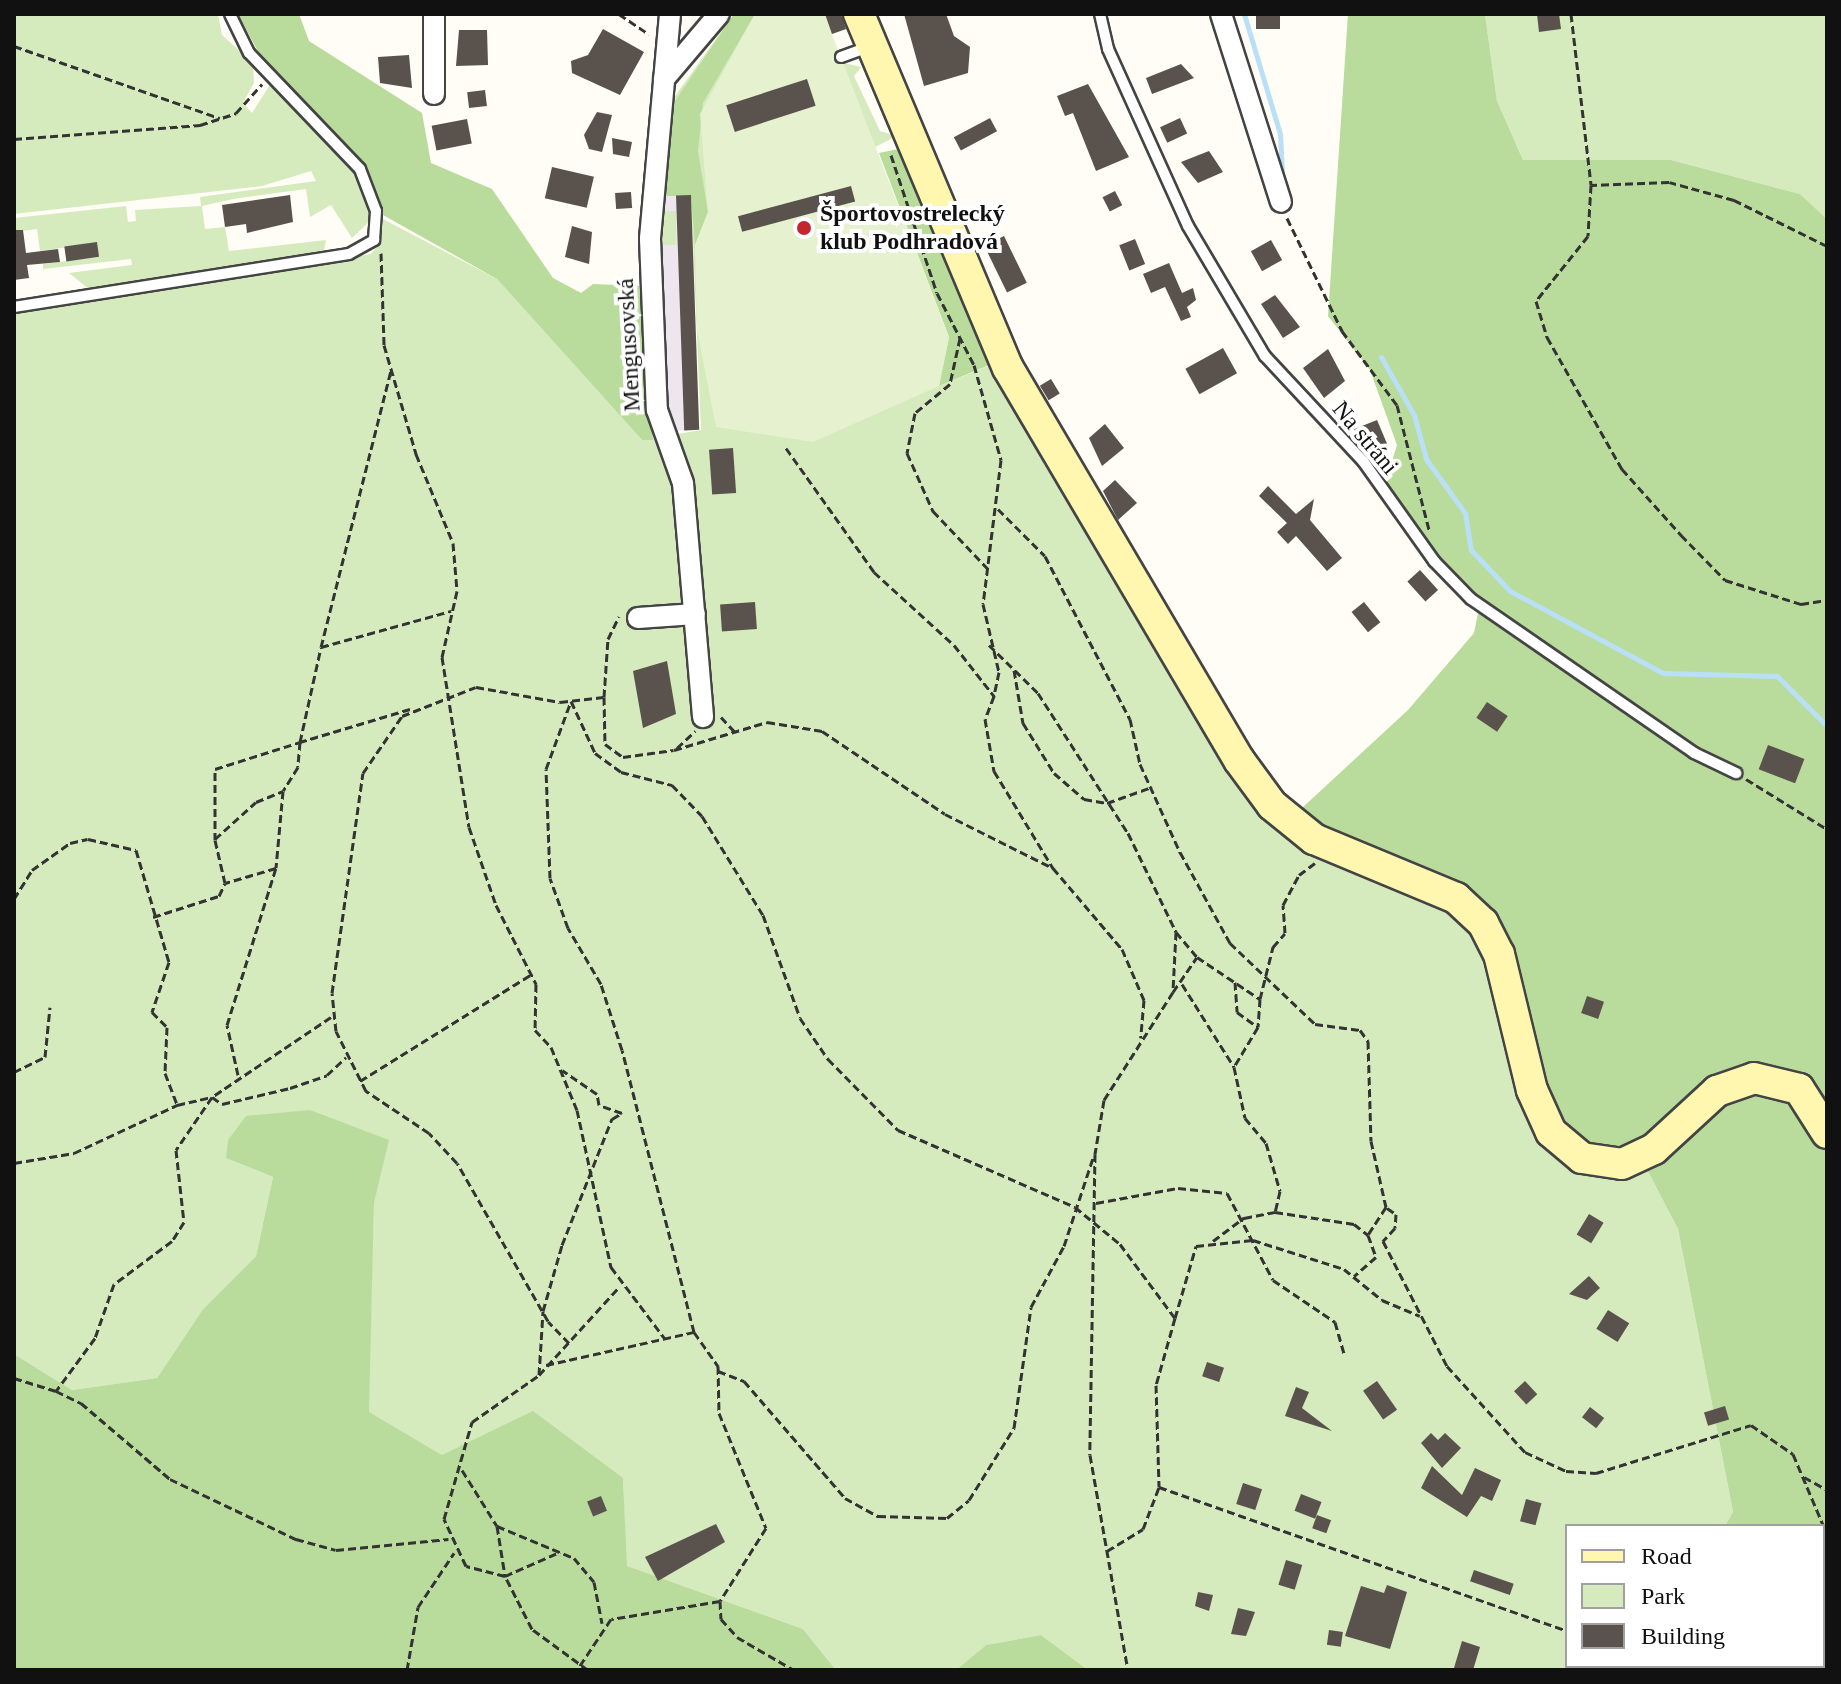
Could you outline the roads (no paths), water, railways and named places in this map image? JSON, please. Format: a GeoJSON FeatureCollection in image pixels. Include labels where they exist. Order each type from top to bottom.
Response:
{"type":"FeatureCollection","features":[{"type":"Feature","properties":{"kind":"street"},"geometry":{"type":"LineString","coordinates":[[434,14],[434,94]]}},
{"type":"Feature","properties":{"kind":"street"},"geometry":{"type":"LineString","coordinates":[[859,14],[1023,397],[1239,760],[1272,805],[1335,850],[1456,898],[1483,923],[1499,954],[1541,1115],[1582,1158],[1601,1164],[1641,1158],[1717,1091],[1754,1078],[1799,1089],[1827,1133]]}},
{"type":"Feature","properties":{"kind":"street"},"geometry":{"type":"LineString","coordinates":[[1221,14],[1281,202]]}},
{"type":"Feature","properties":{"kind":"street"},"geometry":{"type":"LineString","coordinates":[[670,15],[686,27],[717,17]]}},
{"type":"Feature","properties":{"kind":"street","name":"Mengusovská"},"geometry":{"type":"LineString","coordinates":[[670,15],[650,239],[657,410],[683,483],[708,718]]}},
{"type":"Feature","properties":{"kind":"street"},"geometry":{"type":"LineString","coordinates":[[664,79],[717,17]]}},
{"type":"Feature","properties":{"kind":"street"},"geometry":{"type":"LineString","coordinates":[[643,618],[695,614]]}},
{"type":"Feature","properties":{"kind":"lane"},"geometry":{"type":"LineString","coordinates":[[14,307],[349,254],[374,240],[376,211],[360,169],[239,38],[230,14]]}},
{"type":"Feature","properties":{"kind":"lane","name":"Na stráni"},"geometry":{"type":"LineString","coordinates":[[1100,14],[1108,49],[1188,226],[1265,356],[1363,461],[1434,561],[1482,607],[1694,753],[1736,773]]}},
{"type":"Feature","properties":{"kind":"lane"},"geometry":{"type":"LineString","coordinates":[[841,57],[873,45]]}},
{"type":"Feature","properties":{"kind":"waterway"},"geometry":{"type":"LineString","coordinates":[[1244,14],[1280,134],[1282,173]]}},
{"type":"Feature","properties":{"kind":"waterway"},"geometry":{"type":"LineString","coordinates":[[1381,357],[1414,415],[1426,459],[1465,513],[1471,550],[1510,591],[1663,673],[1777,676],[1827,726]]}},
{"type":"Feature","properties":{"kind":"place","name":"Športovostrelecký klub Podhradová"},"geometry":{"type":"Point","coordinates":[804,228]}}]}
